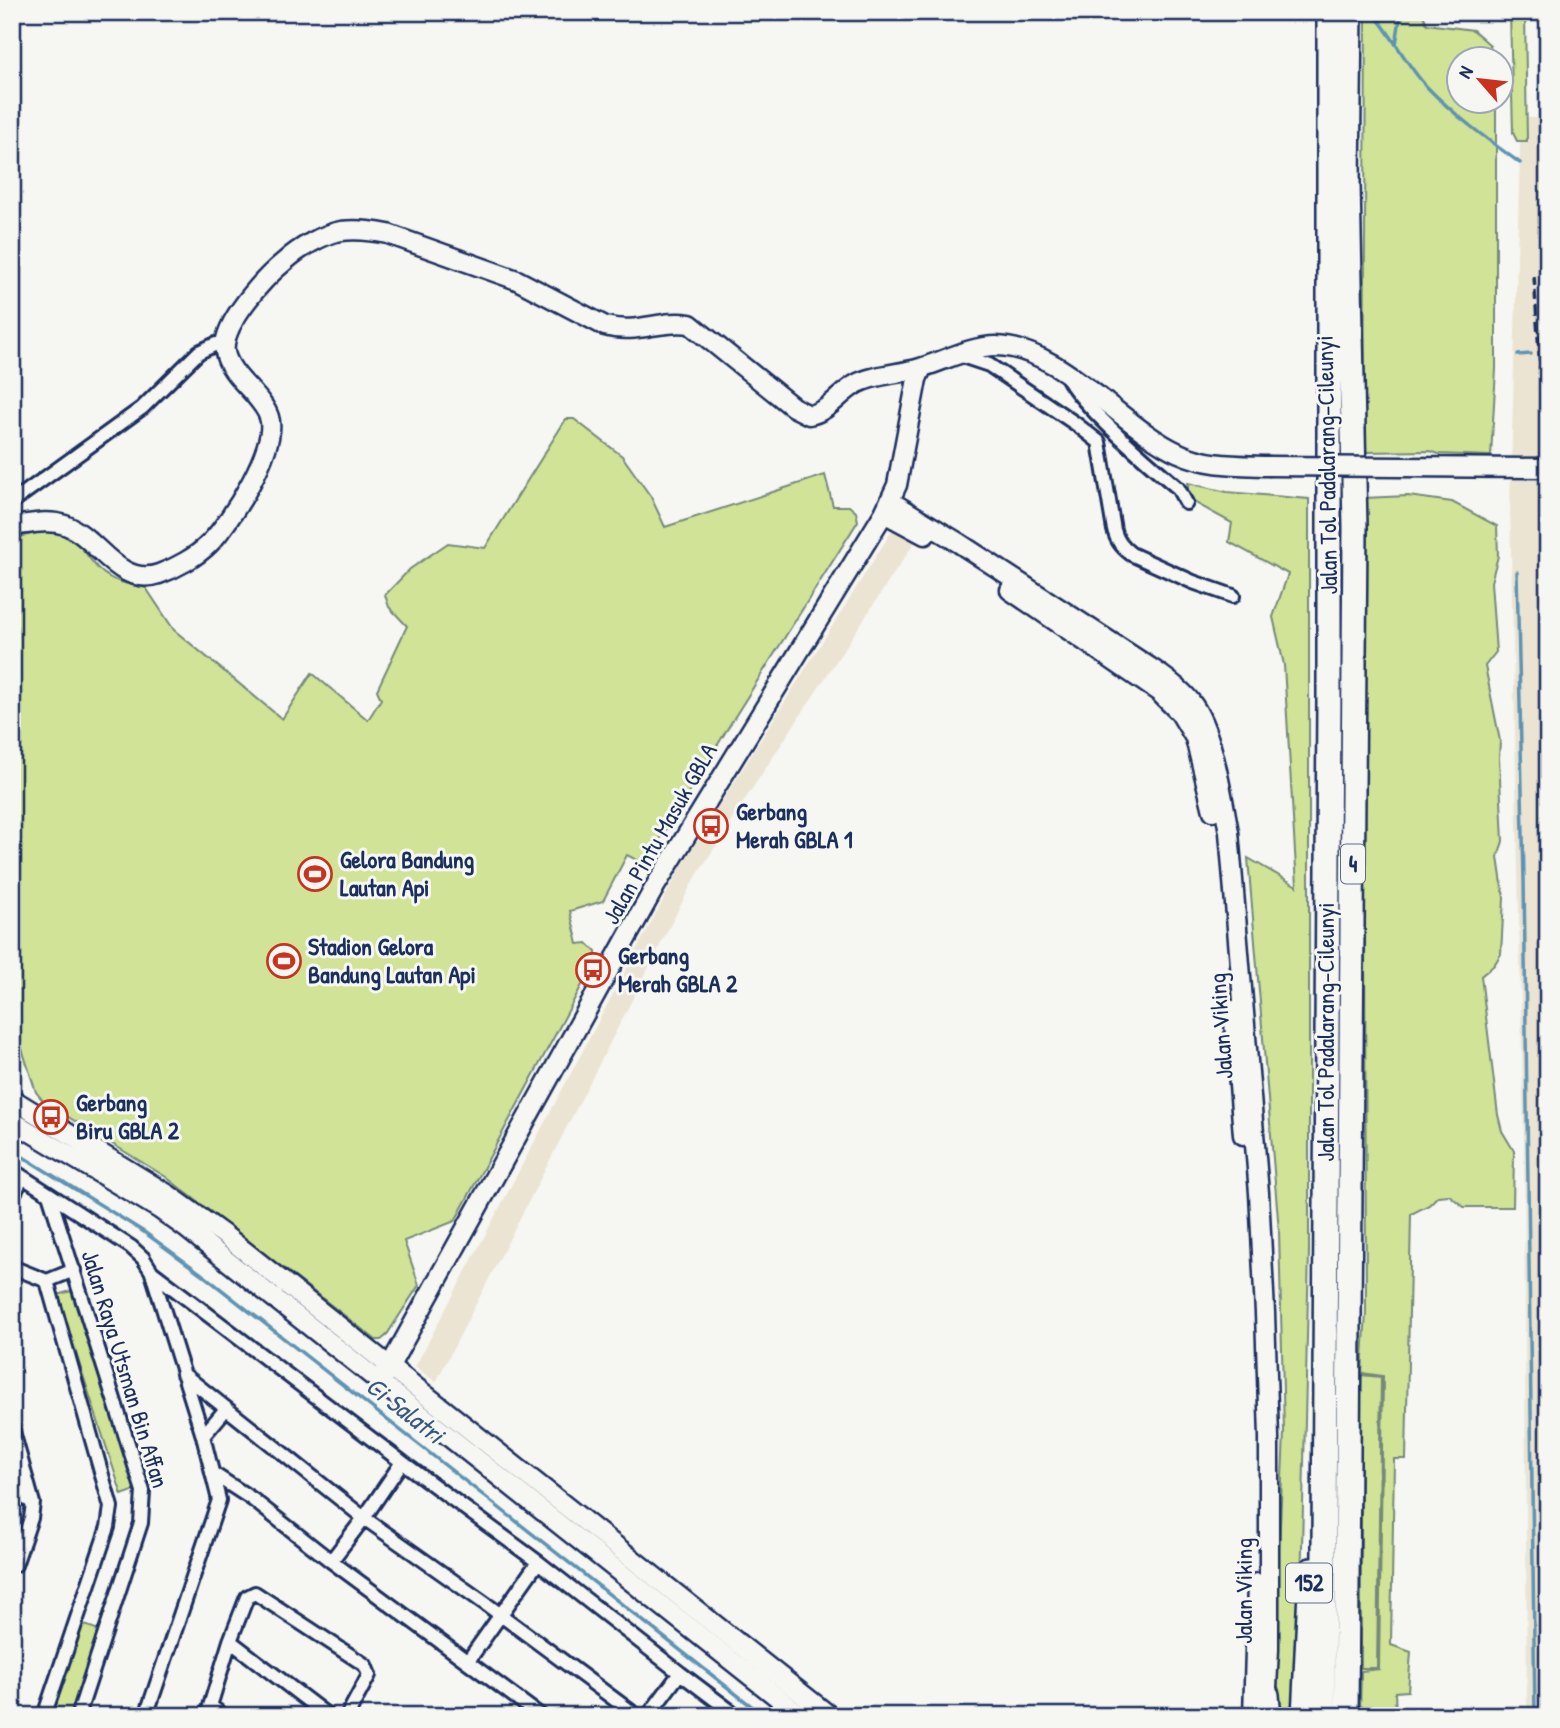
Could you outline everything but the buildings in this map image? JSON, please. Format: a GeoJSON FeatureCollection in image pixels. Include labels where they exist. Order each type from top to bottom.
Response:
{"type":"FeatureCollection","features":[{"type":"Feature","properties":{"kind":"highway","name":"Jalan Tol Padalarang–Cileunyi"},"geometry":{"type":"LineString","coordinates":[[1323,1716],[1329,711],[1329,12]]}},
{"type":"Feature","properties":{"kind":"highway","name":"Jalan Tol Padalarang–Cileunyi"},"geometry":{"type":"LineString","coordinates":[[1346,1716],[1355,528],[1349,183],[1350,12]]}},
{"type":"Feature","properties":{"kind":"highway"},"geometry":{"type":"LineString","coordinates":[[1326,1472],[1349,1473]]}},
{"type":"Feature","properties":{"kind":"highway","name":"152"},"geometry":{"type":"LineString","coordinates":[[1304,1706],[1310,1582],[1326,1472]]}},
{"type":"Feature","properties":{"kind":"street"},"geometry":{"type":"LineString","coordinates":[[12,526],[53,521],[67,526],[81,533],[113,563],[128,573],[145,577],[159,574],[190,558],[209,544],[236,510],[267,447],[271,429],[271,420],[266,409],[228,360],[225,346],[236,319],[256,288],[287,259],[339,231],[369,230],[388,234],[517,280],[605,326],[621,331],[679,322],[690,324],[793,407],[810,415],[826,409],[859,382],[922,368],[996,346],[1035,357],[1067,374],[1158,442],[1180,454],[1213,463],[1268,466],[1548,468]]}},
{"type":"Feature","properties":{"kind":"street"},"geometry":{"type":"LineString","coordinates":[[12,502],[142,408],[199,352],[216,344],[225,346]]}},
{"type":"Feature","properties":{"kind":"street"},"geometry":{"type":"LineString","coordinates":[[959,355],[989,365],[1099,442],[1114,530],[1117,540],[1124,548],[1131,554],[1194,582],[1233,596]]}},
{"type":"Feature","properties":{"kind":"street","name":"Jalan Pintu Masuk GBLA"},"geometry":{"type":"LineString","coordinates":[[381,1382],[656,886],[887,507],[897,485],[917,379],[922,368]]}},
{"type":"Feature","properties":{"kind":"street"},"geometry":{"type":"LineString","coordinates":[[1067,374],[1072,385],[1089,405],[1178,488],[1186,503]]}},
{"type":"Feature","properties":{"kind":"street","name":"Jalan Viking"},"geometry":{"type":"LineString","coordinates":[[887,507],[959,543],[1154,670],[1192,702],[1202,720],[1219,780],[1229,832],[1259,1194],[1269,1437],[1267,1709]]}},
{"type":"Feature","properties":{"kind":"street","name":"Jalan Viking"},"geometry":{"type":"LineString","coordinates":[[887,507],[1159,692],[1181,713],[1195,738],[1220,839],[1238,1089],[1248,1182],[1258,1485],[1253,1716]]}},
{"type":"Feature","properties":{"kind":"street"},"geometry":{"type":"LineString","coordinates":[[12,1099],[169,1195],[391,1366],[830,1716]]}},
{"type":"Feature","properties":{"kind":"street"},"geometry":{"type":"LineString","coordinates":[[12,1121],[159,1209],[208,1245],[801,1716]]}},
{"type":"Feature","properties":{"kind":"street"},"geometry":{"type":"LineString","coordinates":[[12,1197],[18,1173],[131,1247],[143,1258],[152,1272],[219,1496],[146,1716]]}},
{"type":"Feature","properties":{"kind":"street","name":"Jalan Raya Utsman Bin Affan"},"geometry":{"type":"LineString","coordinates":[[50,1194],[143,1491],[141,1523],[78,1716]]}},
{"type":"Feature","properties":{"kind":"street"},"geometry":{"type":"LineString","coordinates":[[12,1267],[47,1281],[74,1270]]}},
{"type":"Feature","properties":{"kind":"street"},"geometry":{"type":"LineString","coordinates":[[152,1272],[538,1562],[737,1716]]}},
{"type":"Feature","properties":{"kind":"street","name":"Jalan Raya Utsman Bin Affan"},"geometry":{"type":"LineString","coordinates":[[44,1716],[108,1527],[111,1507],[47,1281]]}},
{"type":"Feature","properties":{"kind":"street"},"geometry":{"type":"LineString","coordinates":[[183,1374],[364,1518],[637,1716]]}},
{"type":"Feature","properties":{"kind":"street"},"geometry":{"type":"LineString","coordinates":[[203,1436],[226,1409]]}},
{"type":"Feature","properties":{"kind":"street"},"geometry":{"type":"LineString","coordinates":[[12,1428],[33,1503],[13,1566]]}},
{"type":"Feature","properties":{"kind":"street"},"geometry":{"type":"LineString","coordinates":[[331,1561],[402,1462]]}},
{"type":"Feature","properties":{"kind":"street"},"geometry":{"type":"LineString","coordinates":[[212,1473],[237,1488],[541,1716]]}},
{"type":"Feature","properties":{"kind":"street"},"geometry":{"type":"LineString","coordinates":[[217,1508],[237,1488]]}},
{"type":"Feature","properties":{"kind":"street"},"geometry":{"type":"LineString","coordinates":[[12,1490],[33,1503]]}},
{"type":"Feature","properties":{"kind":"street"},"geometry":{"type":"LineString","coordinates":[[468,1661],[538,1562]]}},
{"type":"Feature","properties":{"kind":"street"},"geometry":{"type":"LineString","coordinates":[[224,1716],[208,1711],[247,1597],[255,1593],[365,1665],[369,1675],[347,1716]]}},
{"type":"Feature","properties":{"kind":"street"},"geometry":{"type":"LineString","coordinates":[[230,1641],[327,1716]]}},
{"type":"Feature","properties":{"kind":"street"},"geometry":{"type":"LineString","coordinates":[[648,1716],[680,1673]]}},
{"type":"Feature","properties":{"kind":"shaded area"},"geometry":{"type":"Polygon","coordinates":[[[1521,118],[1545,118],[1548,155],[1548,1716],[1527,1716],[1524,1143],[1510,507],[1521,118]]]}},
{"type":"Feature","properties":{"kind":"shaded area"},"geometry":{"type":"Polygon","coordinates":[[[895,526],[916,540],[691,885],[436,1382],[415,1367],[631,960],[681,867],[895,526]]]}},
{"type":"Feature","properties":{"kind":"green space"},"geometry":{"type":"Polygon","coordinates":[[[1366,12],[1422,12],[1427,24],[1473,30],[1490,45],[1444,46],[1444,116],[1496,116],[1496,369],[1491,456],[1439,454],[1430,451],[1364,452],[1366,12]]]}},
{"type":"Feature","properties":{"kind":"green space"},"geometry":{"type":"Polygon","coordinates":[[[1510,12],[1525,12],[1527,141],[1517,141],[1513,133],[1514,46],[1511,46],[1510,12]]]}},
{"type":"Feature","properties":{"kind":"green space","name":"Gelora Bandung Lautan Api"},"geometry":{"type":"Polygon","coordinates":[[[566,419],[574,419],[622,456],[651,497],[665,527],[825,475],[833,506],[849,506],[856,512],[858,521],[645,864],[627,855],[603,901],[570,911],[578,944],[587,943],[596,952],[596,959],[455,1221],[404,1241],[419,1285],[386,1336],[376,1340],[166,1177],[44,1102],[36,1092],[12,1018],[12,539],[51,531],[72,538],[109,577],[146,588],[174,630],[282,719],[312,673],[368,720],[381,699],[377,690],[407,626],[389,607],[385,595],[410,569],[448,543],[485,548],[566,419]]]}},
{"type":"Feature","properties":{"kind":"green space"},"geometry":{"type":"Polygon","coordinates":[[[1188,483],[1227,492],[1309,499],[1309,1251],[1298,1716],[1278,1716],[1277,1597],[1284,1431],[1279,1231],[1248,858],[1297,886],[1284,665],[1273,617],[1288,574],[1229,542],[1232,523],[1188,499],[1188,483]]]}},
{"type":"Feature","properties":{"kind":"green space"},"geometry":{"type":"Polygon","coordinates":[[[1408,496],[1452,502],[1497,526],[1498,556],[1491,582],[1496,652],[1485,666],[1500,741],[1503,841],[1498,857],[1504,898],[1501,954],[1494,965],[1481,976],[1498,1115],[1502,1131],[1514,1151],[1513,1207],[1464,1207],[1449,1195],[1438,1196],[1429,1205],[1411,1214],[1406,1459],[1394,1459],[1391,1645],[1411,1652],[1408,1691],[1395,1692],[1396,1716],[1360,1715],[1361,1671],[1379,1669],[1383,1376],[1362,1373],[1366,1313],[1364,498],[1408,496]]]}},
{"type":"Feature","properties":{"kind":"green space"},"geometry":{"type":"Polygon","coordinates":[[[71,1291],[136,1490],[122,1495],[57,1295],[71,1291]]]}},
{"type":"Feature","properties":{"kind":"green space"},"geometry":{"type":"Polygon","coordinates":[[[1361,1375],[1381,1377],[1377,1668],[1361,1668],[1361,1375]]]}},
{"type":"Feature","properties":{"kind":"green space"},"geometry":{"type":"Polygon","coordinates":[[[82,1624],[99,1630],[71,1716],[54,1711],[82,1624]]]}},
{"type":"Feature","properties":{"kind":"waterway"},"geometry":{"type":"LineString","coordinates":[[1372,12],[1427,87],[1460,118],[1520,163]]}},
{"type":"Feature","properties":{"kind":"waterway"},"geometry":{"type":"LineString","coordinates":[[1396,44],[1401,12]]}},
{"type":"Feature","properties":{"kind":"waterway"},"geometry":{"type":"LineString","coordinates":[[1518,355],[1531,354]]}},
{"type":"Feature","properties":{"kind":"waterway"},"geometry":{"type":"LineString","coordinates":[[1517,572],[1524,878],[1535,1716]]}},
{"type":"Feature","properties":{"kind":"waterway","name":"Ci Salatri"},"geometry":{"type":"LineString","coordinates":[[12,1150],[144,1232],[203,1275],[764,1716]]}},
{"type":"Feature","properties":{"kind":"railway"},"geometry":{"type":"LineString","coordinates":[[1534,276],[1548,485]]}},
{"type":"Feature","properties":{"kind":"place","name":"Gerbang Merah GBLA 1"},"geometry":{"type":"Point","coordinates":[711,826]}},
{"type":"Feature","properties":{"kind":"place","name":"Gelora Bandung Lautan Api"},"geometry":{"type":"Point","coordinates":[315,874]}},
{"type":"Feature","properties":{"kind":"place","name":"Stadion Gelora Bandung Lautan Api"},"geometry":{"type":"Point","coordinates":[284,961]}},
{"type":"Feature","properties":{"kind":"place","name":"Gerbang Merah GBLA 2"},"geometry":{"type":"Point","coordinates":[593,970]}},
{"type":"Feature","properties":{"kind":"place","name":"Gerbang Biru GBLA 2"},"geometry":{"type":"Point","coordinates":[51,1117]}}]}
